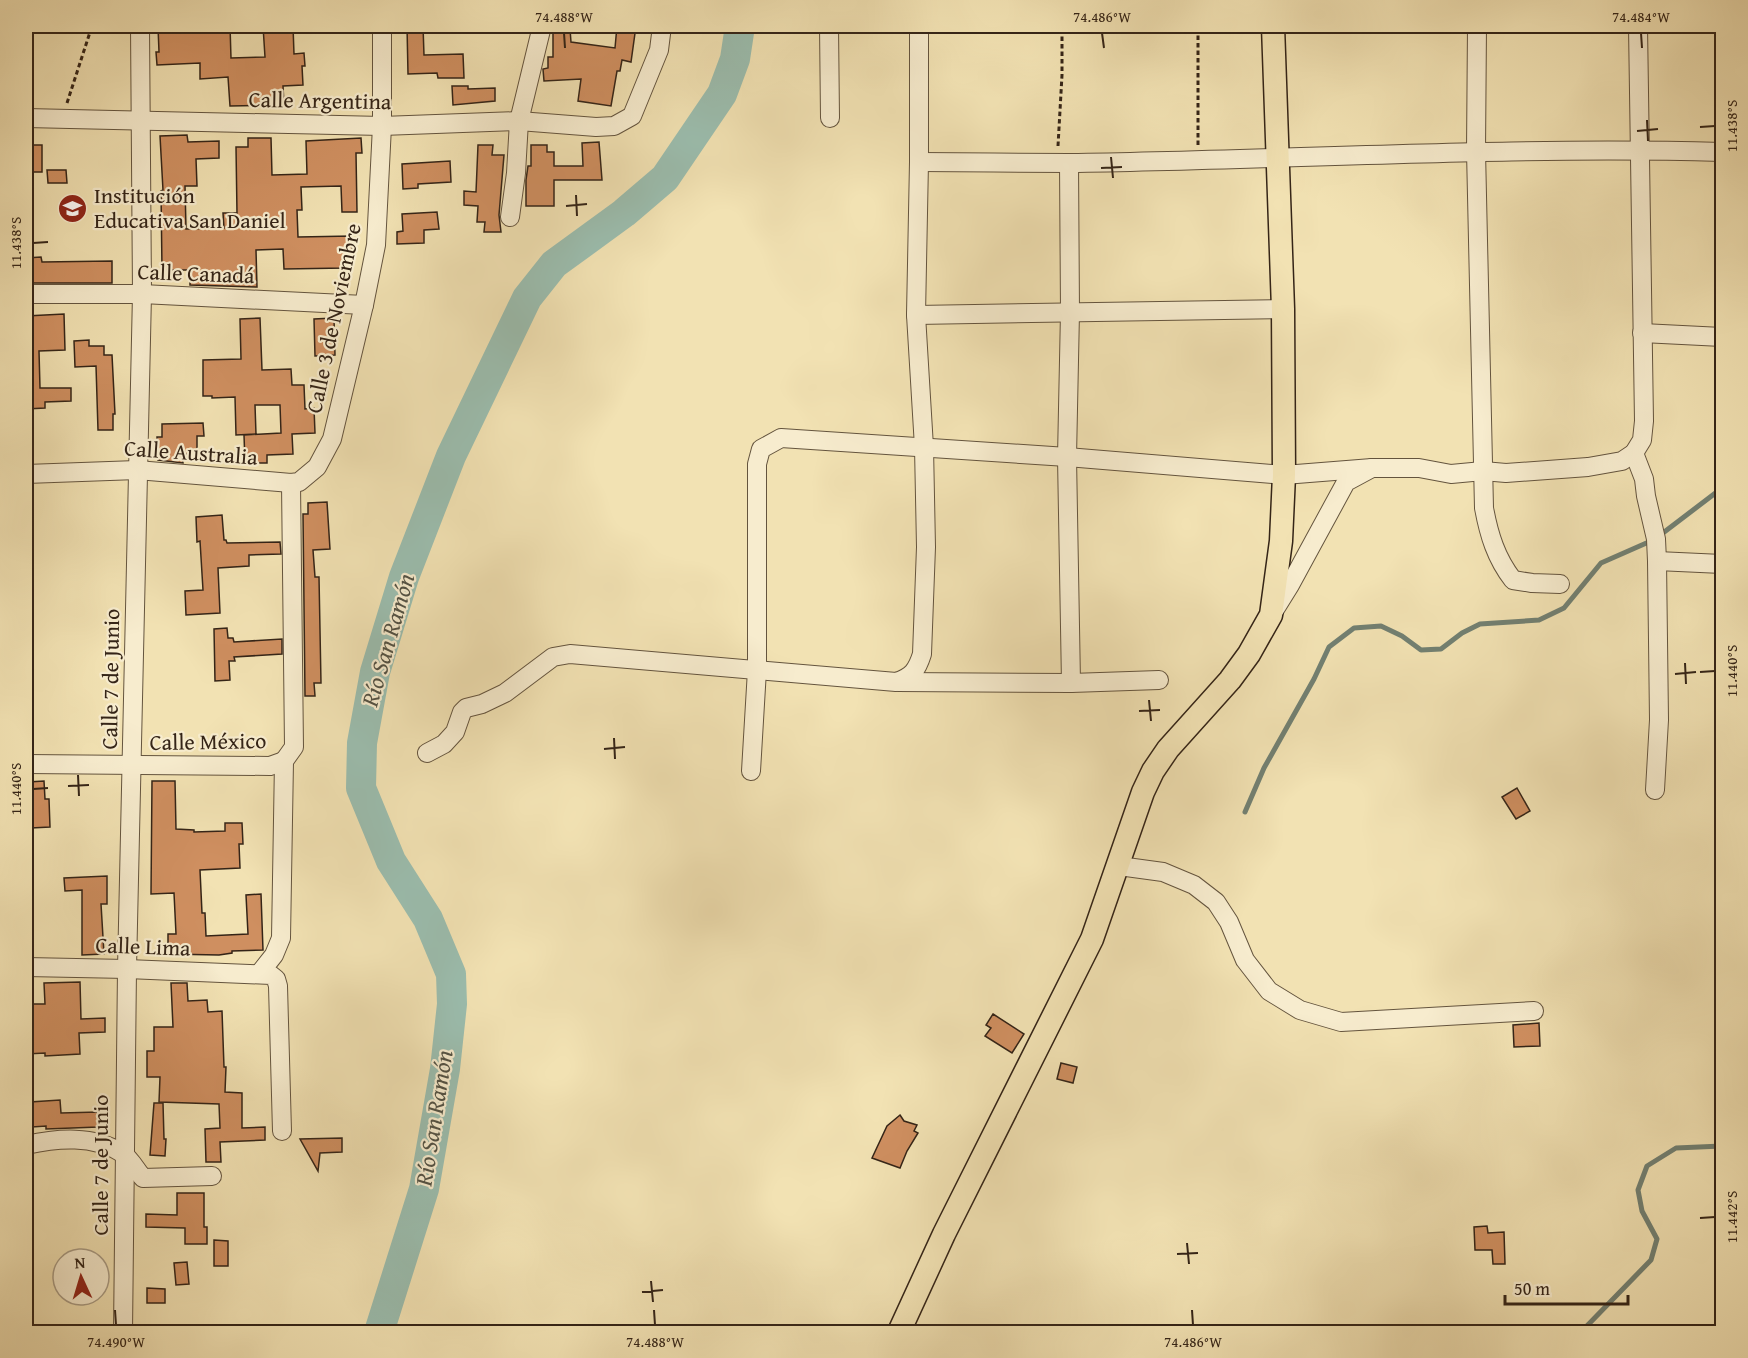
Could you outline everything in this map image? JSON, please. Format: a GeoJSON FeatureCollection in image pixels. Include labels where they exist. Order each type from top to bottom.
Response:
{"type":"FeatureCollection","features":[{"type":"Feature","properties":{"kind":"main road"},"geometry":{"type":"LineString","coordinates":[[899,1332],[944,1234],[1092,939],[1143,792],[1153,771],[1168,749],[1230,680],[1249,654],[1271,615],[1281,541],[1284,475],[1283,309],[1273,26]]}},
{"type":"Feature","properties":{"kind":"street","name":"Calle 7 de Junio"},"geometry":{"type":"LineString","coordinates":[[123,1332],[123,1154],[142,294],[140,26]]}},
{"type":"Feature","properties":{"kind":"street","name":"Calle 3 de Noviembre"},"geometry":{"type":"LineString","coordinates":[[291,483],[298,482],[317,467],[332,439],[376,245],[382,126],[382,26]]}},
{"type":"Feature","properties":{"kind":"street"},"geometry":{"type":"LineString","coordinates":[[510,217],[516,173],[519,121],[542,26]]}},
{"type":"Feature","properties":{"kind":"street","name":"Calle Argentina"},"geometry":{"type":"LineString","coordinates":[[26,118],[382,126],[519,121],[596,127],[614,126],[632,116],[659,50],[662,26]]}},
{"type":"Feature","properties":{"kind":"street"},"geometry":{"type":"LineString","coordinates":[[829,26],[830,118]]}},
{"type":"Feature","properties":{"kind":"street"},"geometry":{"type":"LineString","coordinates":[[896,682],[909,678],[917,668],[922,654],[926,547],[924,447],[916,315],[919,26]]}},
{"type":"Feature","properties":{"kind":"street"},"geometry":{"type":"LineString","coordinates":[[1477,26],[1476,151],[1484,508],[1490,538],[1504,568],[1514,580],[1560,584]]}},
{"type":"Feature","properties":{"kind":"street"},"geometry":{"type":"LineString","coordinates":[[751,771],[756,670],[757,464],[761,449],[782,438],[1067,457],[1284,475],[1372,468],[1419,468],[1451,474],[1484,471],[1506,473],[1588,467],[1622,461],[1634,453],[1642,440],[1644,421],[1638,26]]}},
{"type":"Feature","properties":{"kind":"street"},"geometry":{"type":"LineString","coordinates":[[919,162],[1063,162],[1476,151],[1722,152]]}},
{"type":"Feature","properties":{"kind":"street"},"geometry":{"type":"LineString","coordinates":[[1063,162],[1070,312],[1067,457],[1071,683]]}},
{"type":"Feature","properties":{"kind":"street","name":"Calle Canadá"},"geometry":{"type":"LineString","coordinates":[[26,294],[142,294],[364,304]]}},
{"type":"Feature","properties":{"kind":"street"},"geometry":{"type":"LineString","coordinates":[[916,315],[1283,309]]}},
{"type":"Feature","properties":{"kind":"street"},"geometry":{"type":"LineString","coordinates":[[1642,333],[1722,337]]}},
{"type":"Feature","properties":{"kind":"street"},"geometry":{"type":"LineString","coordinates":[[1634,453],[1644,479],[1658,561],[1659,720],[1655,790]]}},
{"type":"Feature","properties":{"kind":"street"},"geometry":{"type":"LineString","coordinates":[[1271,615],[1290,585],[1346,482],[1372,468]]}},
{"type":"Feature","properties":{"kind":"street","name":"Calle Australia"},"geometry":{"type":"LineString","coordinates":[[26,474],[137,471],[291,483]]}},
{"type":"Feature","properties":{"kind":"street"},"geometry":{"type":"LineString","coordinates":[[259,974],[274,956],[281,938],[284,761],[294,747],[291,483]]}},
{"type":"Feature","properties":{"kind":"street"},"geometry":{"type":"LineString","coordinates":[[1658,561],[1722,564]]}},
{"type":"Feature","properties":{"kind":"street"},"geometry":{"type":"LineString","coordinates":[[427,753],[444,744],[455,732],[462,712],[466,708],[482,704],[505,693],[553,657],[570,654],[896,682],[1071,683],[1159,680]]}},
{"type":"Feature","properties":{"kind":"street","name":"Calle México"},"geometry":{"type":"LineString","coordinates":[[26,764],[270,766],[284,761]]}},
{"type":"Feature","properties":{"kind":"street"},"geometry":{"type":"LineString","coordinates":[[1119,866],[1162,872],[1194,885],[1216,902],[1229,922],[1245,960],[1269,991],[1300,1010],[1341,1023],[1534,1011]]}},
{"type":"Feature","properties":{"kind":"street","name":"Calle Lima"},"geometry":{"type":"LineString","coordinates":[[26,967],[259,974]]}},
{"type":"Feature","properties":{"kind":"street"},"geometry":{"type":"LineString","coordinates":[[259,974],[271,975],[276,979],[278,986],[282,1131]]}},
{"type":"Feature","properties":{"kind":"street"},"geometry":{"type":"LineString","coordinates":[[26,1145],[45,1141],[86,1139],[123,1154],[143,1178],[212,1176]]}},
{"type":"Feature","properties":{"kind":"path"},"geometry":{"type":"LineString","coordinates":[[62,119],[92,26]]}},
{"type":"Feature","properties":{"kind":"path"},"geometry":{"type":"LineString","coordinates":[[1062,26],[1063,162]]}},
{"type":"Feature","properties":{"kind":"path"},"geometry":{"type":"LineString","coordinates":[[1198,26],[1198,159]]}},
{"type":"Feature","properties":{"kind":"building"},"geometry":{"type":"Polygon","coordinates":[[[230,26],[231,58],[265,57],[263,26],[293,26],[294,54],[304,53],[303,85],[283,86],[284,105],[230,106],[228,77],[200,79],[200,63],[157,65],[158,27],[230,26]]]}},
{"type":"Feature","properties":{"kind":"building"},"geometry":{"type":"Polygon","coordinates":[[[407,26],[423,26],[424,55],[463,54],[464,78],[438,78],[437,73],[408,74],[407,26]]]}},
{"type":"Feature","properties":{"kind":"building"},"geometry":{"type":"Polygon","coordinates":[[[617,26],[636,26],[631,62],[622,60],[620,71],[617,71],[611,106],[578,101],[581,79],[544,81],[543,69],[548,68],[548,57],[553,57],[553,30],[570,29],[571,42],[615,48],[617,26]]]}},
{"type":"Feature","properties":{"kind":"building"},"geometry":{"type":"Polygon","coordinates":[[[452,86],[468,86],[468,89],[495,88],[495,101],[453,105],[452,86]]]}},
{"type":"Feature","properties":{"kind":"building"},"geometry":{"type":"Polygon","coordinates":[[[187,135],[188,142],[219,141],[219,158],[196,159],[197,186],[185,186],[186,229],[224,228],[223,213],[237,213],[236,147],[248,147],[248,138],[271,138],[272,175],[307,174],[306,141],[361,138],[362,153],[356,153],[357,212],[342,212],[341,186],[301,187],[302,210],[297,210],[298,237],[352,236],[352,253],[345,253],[345,268],[284,269],[283,249],[256,250],[257,287],[190,285],[190,270],[162,270],[161,191],[163,190],[160,136],[187,135]]]}},
{"type":"Feature","properties":{"kind":"building"},"geometry":{"type":"Polygon","coordinates":[[[599,142],[602,180],[554,180],[554,206],[526,206],[526,180],[528,166],[531,166],[531,145],[547,145],[547,152],[554,152],[554,166],[583,166],[582,143],[599,142]]]}},
{"type":"Feature","properties":{"kind":"building"},"geometry":{"type":"Polygon","coordinates":[[[26,145],[42,145],[42,172],[26,172],[26,145]]]}},
{"type":"Feature","properties":{"kind":"building"},"geometry":{"type":"Polygon","coordinates":[[[478,145],[493,145],[492,155],[504,155],[499,215],[501,232],[484,232],[485,222],[477,222],[478,206],[464,205],[464,191],[476,192],[478,145]]]}},
{"type":"Feature","properties":{"kind":"building"},"geometry":{"type":"Polygon","coordinates":[[[450,161],[451,182],[418,184],[418,188],[403,189],[402,164],[450,161]]]}},
{"type":"Feature","properties":{"kind":"building"},"geometry":{"type":"Polygon","coordinates":[[[47,170],[66,170],[67,183],[48,183],[47,170]]]}},
{"type":"Feature","properties":{"kind":"building"},"geometry":{"type":"Polygon","coordinates":[[[437,212],[439,229],[424,230],[424,243],[397,244],[397,232],[403,231],[402,214],[437,212]]]}},
{"type":"Feature","properties":{"kind":"building"},"geometry":{"type":"Polygon","coordinates":[[[41,257],[42,262],[112,261],[112,283],[26,283],[26,258],[41,257]]]}},
{"type":"Feature","properties":{"kind":"building"},"geometry":{"type":"Polygon","coordinates":[[[64,314],[65,350],[39,351],[40,388],[71,388],[71,401],[45,402],[45,408],[26,409],[26,316],[64,314]]]}},
{"type":"Feature","properties":{"kind":"building"},"geometry":{"type":"Polygon","coordinates":[[[260,318],[262,370],[291,369],[292,385],[304,385],[305,409],[314,408],[315,433],[292,434],[293,454],[267,455],[267,463],[245,463],[244,435],[281,433],[280,405],[255,405],[256,434],[236,435],[235,397],[203,396],[203,360],[241,359],[240,319],[260,318]]]}},
{"type":"Feature","properties":{"kind":"building"},"geometry":{"type":"Polygon","coordinates":[[[334,318],[335,355],[315,356],[314,319],[334,318]]]}},
{"type":"Feature","properties":{"kind":"building"},"geometry":{"type":"Polygon","coordinates":[[[89,340],[89,346],[104,346],[104,355],[112,355],[115,414],[113,414],[113,430],[98,430],[96,366],[75,367],[74,341],[89,340]]]}},
{"type":"Feature","properties":{"kind":"building"},"geometry":{"type":"Polygon","coordinates":[[[203,423],[204,436],[197,436],[197,454],[182,454],[183,463],[158,460],[157,437],[162,437],[162,424],[203,423]]]}},
{"type":"Feature","properties":{"kind":"building"},"geometry":{"type":"Polygon","coordinates":[[[327,502],[330,549],[313,550],[315,577],[319,577],[321,683],[314,683],[315,696],[305,696],[303,514],[308,514],[308,503],[327,502]]]}},
{"type":"Feature","properties":{"kind":"building"},"geometry":{"type":"Polygon","coordinates":[[[222,515],[224,540],[227,543],[280,542],[281,554],[249,555],[249,566],[218,568],[220,613],[186,615],[185,591],[203,590],[196,517],[222,515]]]}},
{"type":"Feature","properties":{"kind":"building"},"geometry":{"type":"Polygon","coordinates":[[[227,628],[228,638],[233,638],[234,642],[282,639],[282,654],[234,657],[235,661],[229,661],[230,680],[215,681],[214,629],[227,628]]]}},
{"type":"Feature","properties":{"kind":"building"},"geometry":{"type":"Polygon","coordinates":[[[44,781],[45,799],[49,799],[50,827],[31,828],[28,782],[44,781]]]}},
{"type":"Feature","properties":{"kind":"building"},"geometry":{"type":"Polygon","coordinates":[[[152,781],[175,781],[176,829],[194,830],[194,832],[225,831],[225,823],[242,823],[243,844],[239,844],[240,868],[200,870],[202,913],[205,913],[206,936],[248,934],[246,895],[261,894],[263,950],[232,951],[232,953],[219,955],[168,954],[168,934],[176,934],[174,893],[151,894],[152,781]]]}},
{"type":"Feature","properties":{"kind":"building"},"geometry":{"type":"Polygon","coordinates":[[[1517,788],[1530,811],[1516,819],[1502,797],[1517,788]]]}},
{"type":"Feature","properties":{"kind":"building"},"geometry":{"type":"Polygon","coordinates":[[[107,876],[107,904],[101,904],[104,954],[82,955],[82,890],[65,891],[64,878],[107,876]]]}},
{"type":"Feature","properties":{"kind":"building"},"geometry":{"type":"Polygon","coordinates":[[[80,982],[81,1019],[105,1018],[105,1032],[79,1033],[80,1054],[45,1056],[45,1053],[26,1054],[26,1004],[45,1004],[44,983],[80,982]]]}},
{"type":"Feature","properties":{"kind":"building"},"geometry":{"type":"Polygon","coordinates":[[[171,983],[187,983],[188,1001],[207,1000],[208,1012],[222,1011],[224,1067],[226,1067],[225,1092],[242,1093],[242,1128],[265,1127],[265,1140],[220,1142],[221,1162],[206,1162],[205,1129],[220,1128],[219,1104],[159,1102],[160,1077],[147,1077],[147,1051],[154,1051],[154,1027],[173,1027],[171,983]]]}},
{"type":"Feature","properties":{"kind":"building"},"geometry":{"type":"Polygon","coordinates":[[[993,1014],[1024,1034],[1012,1053],[985,1036],[991,1028],[986,1025],[993,1014]]]}},
{"type":"Feature","properties":{"kind":"building"},"geometry":{"type":"Polygon","coordinates":[[[1539,1023],[1540,1046],[1514,1047],[1513,1025],[1539,1023]]]}},
{"type":"Feature","properties":{"kind":"building"},"geometry":{"type":"Polygon","coordinates":[[[1061,1063],[1077,1067],[1073,1083],[1057,1079],[1061,1063]]]}},
{"type":"Feature","properties":{"kind":"building"},"geometry":{"type":"Polygon","coordinates":[[[60,1100],[61,1113],[98,1112],[98,1127],[46,1129],[46,1126],[32,1127],[30,1102],[60,1100]]]}},
{"type":"Feature","properties":{"kind":"building"},"geometry":{"type":"Polygon","coordinates":[[[154,1103],[163,1103],[165,1156],[150,1155],[154,1103]]]}},
{"type":"Feature","properties":{"kind":"building"},"geometry":{"type":"Polygon","coordinates":[[[900,1115],[904,1121],[917,1125],[914,1131],[918,1133],[900,1168],[872,1158],[887,1126],[900,1115]]]}},
{"type":"Feature","properties":{"kind":"building"},"geometry":{"type":"Polygon","coordinates":[[[342,1138],[342,1152],[320,1153],[318,1171],[300,1139],[342,1138]]]}},
{"type":"Feature","properties":{"kind":"building"},"geometry":{"type":"Polygon","coordinates":[[[177,1193],[204,1193],[204,1227],[207,1227],[207,1244],[185,1244],[185,1228],[146,1227],[146,1214],[177,1215],[177,1193]]]}},
{"type":"Feature","properties":{"kind":"building"},"geometry":{"type":"Polygon","coordinates":[[[1487,1226],[1488,1233],[1504,1232],[1505,1264],[1493,1264],[1492,1250],[1475,1250],[1474,1227],[1487,1226]]]}},
{"type":"Feature","properties":{"kind":"building"},"geometry":{"type":"Polygon","coordinates":[[[214,1240],[228,1241],[228,1266],[214,1266],[214,1240]]]}},
{"type":"Feature","properties":{"kind":"building"},"geometry":{"type":"Polygon","coordinates":[[[187,1262],[189,1284],[176,1285],[174,1263],[187,1262]]]}},
{"type":"Feature","properties":{"kind":"building"},"geometry":{"type":"Polygon","coordinates":[[[147,1288],[165,1289],[165,1303],[147,1303],[147,1288]]]}},
{"type":"Feature","properties":{"kind":"waterway","name":"Río San Ramón"},"geometry":{"type":"LineString","coordinates":[[379,1332],[424,1189],[445,1069],[452,1004],[451,974],[428,919],[391,861],[361,788],[362,743],[375,672],[404,577],[451,456],[527,298],[554,264],[624,213],[665,178],[722,94],[735,59],[740,26]]}},
{"type":"Feature","properties":{"kind":"waterway"},"geometry":{"type":"LineString","coordinates":[[1659,536],[1722,488]]}},
{"type":"Feature","properties":{"kind":"waterway"},"geometry":{"type":"LineString","coordinates":[[1245,812],[1264,768],[1314,679],[1329,647],[1354,628],[1381,626],[1402,636],[1421,650],[1441,649],[1462,633],[1480,624],[1539,620],[1564,608],[1601,563],[1651,541]]}},
{"type":"Feature","properties":{"kind":"waterway"},"geometry":{"type":"LineString","coordinates":[[1581,1332],[1651,1260],[1657,1239],[1642,1211],[1638,1190],[1647,1166],[1676,1148],[1722,1146]]}},
{"type":"Feature","properties":{"kind":"place","name":"Institución Educativa San Daniel"},"geometry":{"type":"Point","coordinates":[73,208]}}]}
